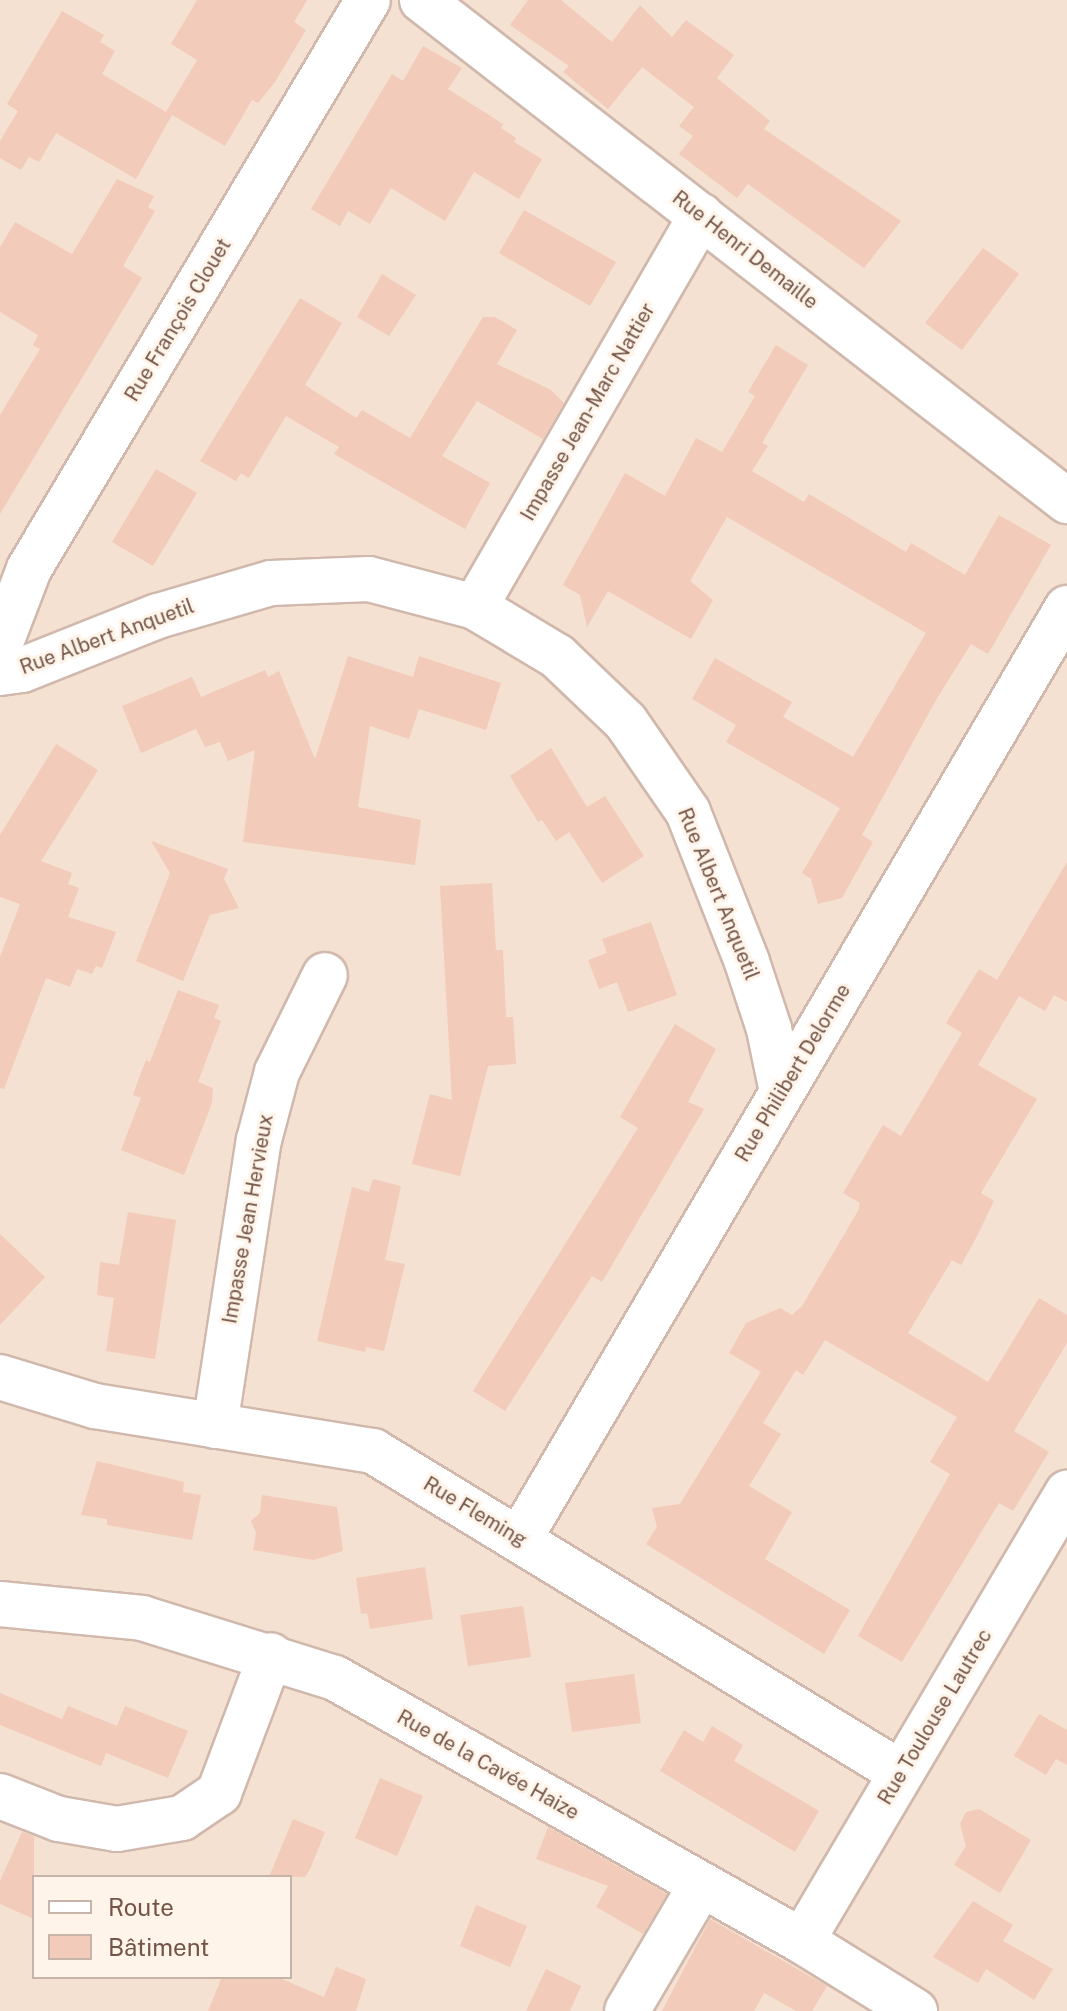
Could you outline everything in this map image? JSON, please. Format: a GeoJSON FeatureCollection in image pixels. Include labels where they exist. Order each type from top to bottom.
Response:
{"type":"FeatureCollection","features":[{"type":"Feature","properties":{"kind":"street","name":"Rue François Clouet"},"geometry":{"type":"LineString","coordinates":[[0,645],[29,569],[368,0]]}},
{"type":"Feature","properties":{"kind":"street","name":"Rue Henri Demaille"},"geometry":{"type":"LineString","coordinates":[[422,0],[1067,501]]}},
{"type":"Feature","properties":{"kind":"street","name":"Impasse Jean-Marc Nattier"},"geometry":{"type":"LineString","coordinates":[[475,607],[701,216]]}},
{"type":"Feature","properties":{"kind":"street","name":"Rue Albert Anquetil"},"geometry":{"type":"LineString","coordinates":[[0,673],[22,670],[158,616],[271,583],[369,579],[475,607],[557,656],[626,722],[688,812],[747,962],[769,1029],[782,1092]]}},
{"type":"Feature","properties":{"kind":"street","name":"Rue Philibert Delorme"},"geometry":{"type":"LineString","coordinates":[[520,1538],[1067,608]]}},
{"type":"Feature","properties":{"kind":"street","name":"Impasse Jean Hervieux"},"geometry":{"type":"LineString","coordinates":[[215,1426],[259,1140],[277,1072],[325,975]]}},
{"type":"Feature","properties":{"kind":"street","name":"Rue Fleming"},"geometry":{"type":"LineString","coordinates":[[0,1377],[95,1406],[373,1451],[901,1773]]}},
{"type":"Feature","properties":{"kind":"street","name":"Rue Toulouse Lautrec"},"geometry":{"type":"LineString","coordinates":[[802,1941],[1067,1493]]}},
{"type":"Feature","properties":{"kind":"street","name":"Rue de la Cavée Haize"},"geometry":{"type":"LineString","coordinates":[[0,1604],[142,1618],[271,1655],[335,1678],[802,1941],[915,2011]]}},
{"type":"Feature","properties":{"kind":"street"},"geometry":{"type":"LineString","coordinates":[[0,1796],[59,1819],[117,1829],[182,1818],[219,1793],[271,1655]]}},
{"type":"Feature","properties":{"kind":"street"},"geometry":{"type":"LineString","coordinates":[[627,2011],[701,1885]]}},
{"type":"Feature","properties":{"kind":"shaded area"},"geometry":{"type":"Polygon","coordinates":[[[0,0],[1067,0],[1067,2011],[0,2011],[0,0]]]}},
{"type":"Feature","properties":{"kind":"building"},"geometry":{"type":"Polygon","coordinates":[[[197,0],[307,0],[294,22],[306,30],[275,82],[258,103],[252,100],[225,146],[172,115],[136,179],[56,133],[39,162],[29,157],[21,170],[0,158],[0,141],[18,111],[7,104],[62,11],[104,35],[100,42],[115,51],[102,74],[166,112],[197,60],[171,44],[197,0]]]}},
{"type":"Feature","properties":{"kind":"building"},"geometry":{"type":"Polygon","coordinates":[[[528,0],[561,0],[612,42],[640,5],[672,37],[686,20],[734,55],[717,78],[770,121],[764,129],[901,221],[864,268],[748,184],[737,198],[679,154],[693,136],[679,126],[694,107],[642,67],[608,109],[563,72],[569,66],[510,25],[528,0]]]}},
{"type":"Feature","properties":{"kind":"building"},"geometry":{"type":"Polygon","coordinates":[[[423,46],[462,68],[448,89],[503,124],[501,128],[516,138],[514,142],[542,159],[519,199],[474,172],[445,221],[391,188],[370,224],[348,211],[340,226],[311,209],[392,74],[403,81],[423,46]]]}},
{"type":"Feature","properties":{"kind":"building"},"geometry":{"type":"Polygon","coordinates":[[[117,179],[154,196],[148,207],[155,211],[123,266],[142,278],[0,514],[0,415],[40,349],[33,345],[38,335],[0,312],[0,247],[15,222],[72,254],[117,179]]]}},
{"type":"Feature","properties":{"kind":"building"},"geometry":{"type":"Polygon","coordinates":[[[524,210],[616,262],[590,306],[499,253],[524,210]]]}},
{"type":"Feature","properties":{"kind":"building"},"geometry":{"type":"Polygon","coordinates":[[[983,248],[1019,274],[962,350],[925,323],[983,248]]]}},
{"type":"Feature","properties":{"kind":"building"},"geometry":{"type":"Polygon","coordinates":[[[382,274],[416,295],[389,336],[357,317],[382,274]]]}},
{"type":"Feature","properties":{"kind":"building"},"geometry":{"type":"Polygon","coordinates":[[[300,298],[342,323],[305,385],[356,418],[362,410],[410,438],[483,317],[495,317],[517,330],[497,364],[551,390],[564,403],[543,439],[477,401],[442,456],[490,483],[465,529],[334,454],[339,447],[286,416],[249,478],[241,473],[236,481],[200,461],[300,298]]]}},
{"type":"Feature","properties":{"kind":"building"},"geometry":{"type":"Polygon","coordinates":[[[776,345],[808,365],[762,443],[768,446],[752,471],[804,502],[809,494],[906,552],[911,543],[965,575],[999,515],[1051,545],[988,654],[971,644],[936,700],[862,835],[873,842],[842,898],[818,904],[811,879],[802,873],[840,808],[726,742],[736,725],[692,699],[715,658],[792,702],[783,717],[853,757],[926,633],[727,517],[690,581],[713,600],[691,639],[608,591],[587,627],[580,595],[563,585],[625,473],[665,496],[696,438],[722,452],[755,396],[748,392],[776,345]]]}},
{"type":"Feature","properties":{"kind":"building"},"geometry":{"type":"Polygon","coordinates":[[[156,469],[197,493],[153,566],[112,542],[156,469]]]}},
{"type":"Feature","properties":{"kind":"building"},"geometry":{"type":"Polygon","coordinates":[[[348,656],[413,677],[419,656],[501,683],[486,730],[419,709],[409,739],[370,726],[358,807],[421,820],[415,865],[243,842],[255,750],[228,761],[220,742],[205,747],[196,729],[141,753],[122,706],[192,677],[201,697],[265,670],[268,677],[279,671],[315,759],[348,656]]]}},
{"type":"Feature","properties":{"kind":"building"},"geometry":{"type":"Polygon","coordinates":[[[56,744],[98,770],[41,861],[72,873],[68,884],[79,888],[68,917],[116,932],[102,968],[96,966],[92,974],[77,969],[70,987],[46,978],[4,1089],[0,1088],[0,957],[20,904],[0,897],[0,835],[56,744]]]}},
{"type":"Feature","properties":{"kind":"building"},"geometry":{"type":"Polygon","coordinates":[[[551,748],[587,807],[605,796],[644,856],[602,883],[569,832],[556,841],[542,820],[538,822],[510,776],[551,748]]]}},
{"type":"Feature","properties":{"kind":"building"},"geometry":{"type":"Polygon","coordinates":[[[151,841],[228,869],[224,879],[239,908],[210,915],[183,981],[136,961],[170,873],[151,841]]]}},
{"type":"Feature","properties":{"kind":"building"},"geometry":{"type":"Polygon","coordinates":[[[1067,862],[1067,1002],[1054,995],[1045,1011],[1019,996],[978,1065],[1037,1099],[981,1193],[994,1201],[976,1238],[961,1265],[952,1260],[908,1333],[988,1382],[1039,1298],[1067,1315],[1067,1343],[1014,1431],[1049,1452],[1013,1511],[999,1503],[902,1662],[858,1636],[950,1474],[930,1462],[957,1417],[825,1340],[803,1375],[796,1370],[763,1423],[781,1434],[749,1486],[792,1512],[765,1559],[850,1610],[824,1654],[646,1544],[657,1527],[652,1508],[680,1504],[761,1372],[729,1353],[746,1323],[780,1308],[792,1315],[802,1306],[858,1211],[860,1203],[843,1193],[883,1125],[901,1136],[962,1033],[946,1023],[979,969],[997,980],[1067,862]]]}},
{"type":"Feature","properties":{"kind":"building"},"geometry":{"type":"Polygon","coordinates":[[[492,883],[496,950],[503,950],[506,1017],[513,1017],[516,1064],[488,1066],[460,1176],[412,1164],[430,1094],[452,1100],[440,886],[492,883]]]}},
{"type":"Feature","properties":{"kind":"building"},"geometry":{"type":"Polygon","coordinates":[[[651,922],[677,995],[628,1012],[617,982],[599,989],[588,960],[607,953],[602,939],[651,922]]]}},
{"type":"Feature","properties":{"kind":"building"},"geometry":{"type":"Polygon","coordinates":[[[178,990],[219,1005],[214,1018],[221,1021],[198,1082],[213,1088],[212,1103],[184,1175],[121,1150],[141,1098],[133,1095],[140,1075],[146,1060],[150,1062],[178,990]]]}},
{"type":"Feature","properties":{"kind":"building"},"geometry":{"type":"Polygon","coordinates":[[[675,1024],[716,1049],[688,1102],[704,1109],[602,1282],[592,1276],[505,1411],[473,1391],[638,1128],[620,1117],[675,1024]]]}},
{"type":"Feature","properties":{"kind":"building"},"geometry":{"type":"Polygon","coordinates":[[[373,1179],[401,1186],[385,1260],[405,1264],[384,1351],[366,1347],[365,1352],[317,1341],[352,1187],[369,1192],[373,1179]]]}},
{"type":"Feature","properties":{"kind":"building"},"geometry":{"type":"Polygon","coordinates":[[[128,1212],[176,1220],[155,1359],[106,1351],[114,1298],[97,1295],[100,1262],[119,1265],[128,1212]]]}},
{"type":"Feature","properties":{"kind":"building"},"geometry":{"type":"Polygon","coordinates":[[[0,1234],[45,1277],[0,1325],[0,1234]]]}},
{"type":"Feature","properties":{"kind":"building"},"geometry":{"type":"Polygon","coordinates":[[[97,1461],[184,1482],[183,1492],[201,1495],[192,1540],[107,1525],[107,1519],[81,1515],[97,1461]]]}},
{"type":"Feature","properties":{"kind":"building"},"geometry":{"type":"Polygon","coordinates":[[[262,1495],[337,1507],[343,1551],[314,1560],[253,1550],[256,1533],[251,1521],[260,1513],[262,1495]]]}},
{"type":"Feature","properties":{"kind":"building"},"geometry":{"type":"Polygon","coordinates":[[[425,1567],[433,1619],[370,1629],[367,1613],[361,1614],[356,1578],[425,1567]]]}},
{"type":"Feature","properties":{"kind":"building"},"geometry":{"type":"Polygon","coordinates":[[[523,1606],[531,1657],[468,1666],[460,1615],[523,1606]]]}},
{"type":"Feature","properties":{"kind":"building"},"geometry":{"type":"Polygon","coordinates":[[[634,1674],[641,1723],[572,1732],[565,1683],[634,1674]]]}},
{"type":"Feature","properties":{"kind":"building"},"geometry":{"type":"Polygon","coordinates":[[[0,1693],[62,1719],[68,1706],[117,1726],[125,1706],[188,1731],[168,1778],[106,1753],[101,1766],[0,1725],[0,1693]]]}},
{"type":"Feature","properties":{"kind":"building"},"geometry":{"type":"Polygon","coordinates":[[[1039,1714],[1067,1730],[1067,1765],[1056,1759],[1046,1775],[1014,1756],[1039,1714]]]}},
{"type":"Feature","properties":{"kind":"building"},"geometry":{"type":"Polygon","coordinates":[[[712,1726],[743,1745],[734,1761],[819,1811],[795,1852],[660,1771],[684,1730],[703,1742],[712,1726]]]}},
{"type":"Feature","properties":{"kind":"building"},"geometry":{"type":"Polygon","coordinates":[[[380,1778],[423,1796],[397,1856],[355,1838],[380,1778]]]}},
{"type":"Feature","properties":{"kind":"building"},"geometry":{"type":"Polygon","coordinates":[[[979,1809],[1031,1840],[1000,1893],[954,1865],[966,1846],[960,1824],[966,1812],[979,1809]]]}},
{"type":"Feature","properties":{"kind":"building"},"geometry":{"type":"Polygon","coordinates":[[[293,1819],[325,1832],[305,1877],[270,1875],[293,1819]]]}},
{"type":"Feature","properties":{"kind":"building"},"geometry":{"type":"Polygon","coordinates":[[[548,1827],[667,1894],[643,1934],[596,1907],[608,1886],[536,1859],[548,1827]]]}},
{"type":"Feature","properties":{"kind":"building"},"geometry":{"type":"Polygon","coordinates":[[[22,1832],[34,1836],[32,1918],[0,1904],[0,1881],[22,1832]]]}},
{"type":"Feature","properties":{"kind":"building"},"geometry":{"type":"Polygon","coordinates":[[[973,1901],[1013,1925],[1003,1941],[1053,1969],[1034,2000],[986,1969],[978,1983],[933,1957],[973,1901]]]}},
{"type":"Feature","properties":{"kind":"building"},"geometry":{"type":"Polygon","coordinates":[[[476,1905],[527,1926],[510,1967],[460,1946],[476,1905]]]}},
{"type":"Feature","properties":{"kind":"building"},"geometry":{"type":"Polygon","coordinates":[[[710,1919],[827,1986],[812,2011],[796,2011],[764,1993],[754,2011],[662,2011],[710,1919]]]}},
{"type":"Feature","properties":{"kind":"building"},"geometry":{"type":"Polygon","coordinates":[[[336,1967],[366,1979],[356,2011],[208,2011],[221,1979],[282,1979],[324,1997],[336,1967]]]}},
{"type":"Feature","properties":{"kind":"building"},"geometry":{"type":"Polygon","coordinates":[[[546,1969],[581,1986],[570,2011],[526,2011],[546,1969]]]}}]}
